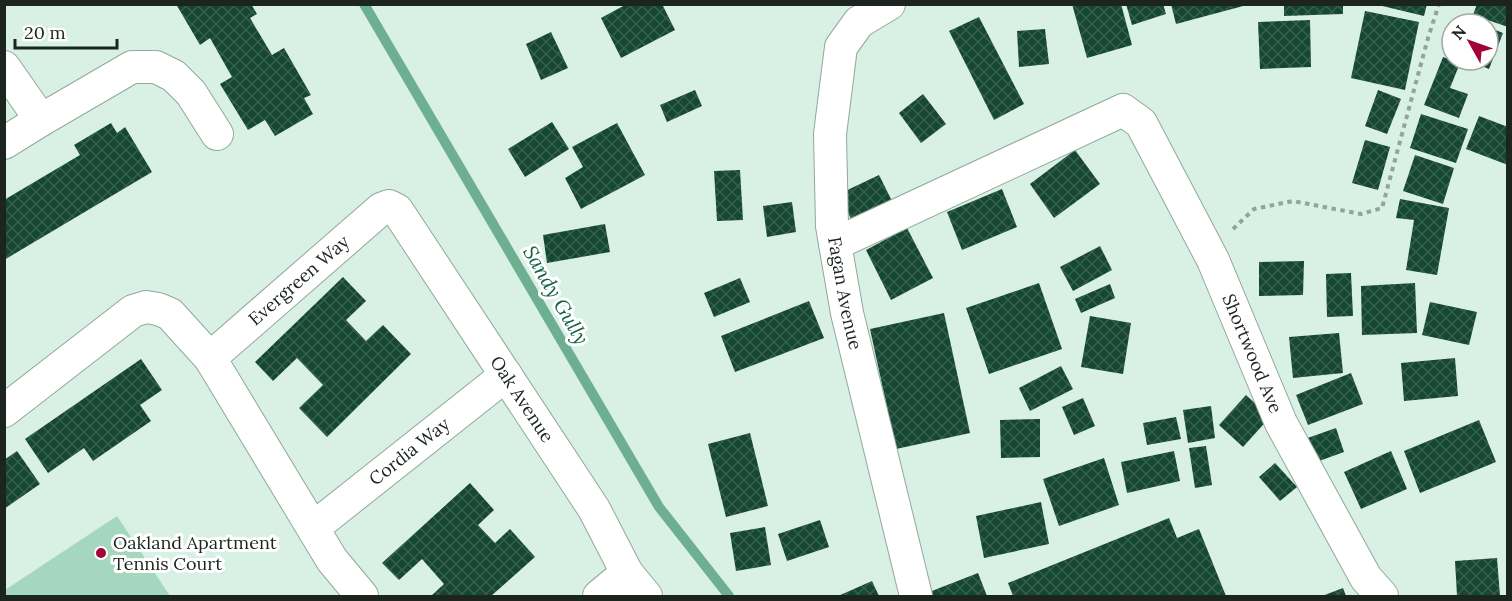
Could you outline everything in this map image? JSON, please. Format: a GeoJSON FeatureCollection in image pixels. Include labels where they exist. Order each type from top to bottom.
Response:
{"type":"FeatureCollection","features":[{"type":"Feature","properties":{"kind":"street","name":"Fagan Avenue"},"geometry":{"type":"LineString","coordinates":[[889,4],[859,22],[841,47],[830,134],[832,226],[847,313],[916,597]]}},
{"type":"Feature","properties":{"kind":"street"},"geometry":{"type":"LineString","coordinates":[[4,67],[41,120]]}},
{"type":"Feature","properties":{"kind":"street"},"geometry":{"type":"LineString","coordinates":[[4,143],[132,67],[156,67],[174,76],[191,93],[217,134]]}},
{"type":"Feature","properties":{"kind":"street","name":"Shortwood Ave"},"geometry":{"type":"LineString","coordinates":[[835,244],[1123,110],[1141,123],[1213,260],[1281,423],[1366,578],[1382,597]]}},
{"type":"Feature","properties":{"kind":"street","name":"Evergreen Way"},"geometry":{"type":"LineString","coordinates":[[210,358],[381,209],[389,206]]}},
{"type":"Feature","properties":{"kind":"street","name":"Oak Avenue"},"geometry":{"type":"LineString","coordinates":[[389,206],[397,210],[506,375],[594,509],[627,573],[646,597]]}},
{"type":"Feature","properties":{"kind":"street"},"geometry":{"type":"LineString","coordinates":[[4,411],[133,311],[146,308],[158,309],[170,314],[210,358],[332,560],[362,597]]}},
{"type":"Feature","properties":{"kind":"street","name":"Cordia Way"},"geometry":{"type":"LineString","coordinates":[[313,528],[506,375]]}},
{"type":"Feature","properties":{"kind":"street"},"geometry":{"type":"LineString","coordinates":[[599,597],[627,573]]}},
{"type":"Feature","properties":{"kind":"path"},"geometry":{"type":"LineString","coordinates":[[1213,260],[1223,238],[1254,209],[1293,201],[1361,214],[1382,208],[1439,4]]}},
{"type":"Feature","properties":{"kind":"green space","name":"Oakland Apartment Tennis Court"},"geometry":{"type":"Polygon","coordinates":[[[117,516],[170,596],[5,596],[5,590],[117,516]]]}},
{"type":"Feature","properties":{"kind":"building"},"geometry":{"type":"Polygon","coordinates":[[[176,4],[251,4],[257,14],[250,18],[272,55],[284,48],[311,95],[304,98],[313,114],[275,136],[265,120],[248,130],[220,84],[232,77],[210,38],[200,45],[176,4]]]}},
{"type":"Feature","properties":{"kind":"building"},"geometry":{"type":"Polygon","coordinates":[[[627,4],[662,4],[675,30],[621,58],[601,18],[627,4]]]}},
{"type":"Feature","properties":{"kind":"building"},"geometry":{"type":"Polygon","coordinates":[[[1072,4],[1121,4],[1132,45],[1087,58],[1072,4]]]}},
{"type":"Feature","properties":{"kind":"building"},"geometry":{"type":"Polygon","coordinates":[[[1126,4],[1163,4],[1166,14],[1132,25],[1126,4]]]}},
{"type":"Feature","properties":{"kind":"building"},"geometry":{"type":"Polygon","coordinates":[[[1171,4],[1247,4],[1247,5],[1176,24],[1171,4]]]}},
{"type":"Feature","properties":{"kind":"building"},"geometry":{"type":"Polygon","coordinates":[[[1284,4],[1343,4],[1343,14],[1284,16],[1284,4]]]}},
{"type":"Feature","properties":{"kind":"building"},"geometry":{"type":"Polygon","coordinates":[[[1374,4],[1427,4],[1424,16],[1374,4]]]}},
{"type":"Feature","properties":{"kind":"building"},"geometry":{"type":"Polygon","coordinates":[[[1477,4],[1508,4],[1508,27],[1500,24],[1500,12],[1474,12],[1477,4]]]}},
{"type":"Feature","properties":{"kind":"building"},"geometry":{"type":"Polygon","coordinates":[[[1365,11],[1419,22],[1405,90],[1351,78],[1365,11]]]}},
{"type":"Feature","properties":{"kind":"building"},"geometry":{"type":"Polygon","coordinates":[[[979,17],[1024,104],[994,120],[949,31],[979,17]]]}},
{"type":"Feature","properties":{"kind":"building"},"geometry":{"type":"Polygon","coordinates":[[[1310,20],[1311,67],[1260,69],[1258,22],[1310,20]]]}},
{"type":"Feature","properties":{"kind":"building"},"geometry":{"type":"Polygon","coordinates":[[[1045,29],[1049,64],[1019,67],[1017,31],[1045,29]]]}},
{"type":"Feature","properties":{"kind":"building"},"geometry":{"type":"Polygon","coordinates":[[[551,32],[568,68],[541,80],[526,44],[551,32]]]}},
{"type":"Feature","properties":{"kind":"building"},"geometry":{"type":"Polygon","coordinates":[[[1440,65],[1440,72],[1456,72],[1450,88],[1468,94],[1459,118],[1424,105],[1440,65]]]}},
{"type":"Feature","properties":{"kind":"building"},"geometry":{"type":"Polygon","coordinates":[[[695,90],[702,106],[667,122],[660,105],[695,90]]]}},
{"type":"Feature","properties":{"kind":"building"},"geometry":{"type":"Polygon","coordinates":[[[1378,90],[1401,99],[1387,134],[1365,126],[1378,90]]]}},
{"type":"Feature","properties":{"kind":"building"},"geometry":{"type":"Polygon","coordinates":[[[923,94],[946,124],[921,143],[899,113],[923,94]]]}},
{"type":"Feature","properties":{"kind":"building"},"geometry":{"type":"Polygon","coordinates":[[[1421,114],[1468,129],[1456,163],[1410,148],[1421,114]]]}},
{"type":"Feature","properties":{"kind":"building"},"geometry":{"type":"Polygon","coordinates":[[[1479,116],[1508,127],[1508,165],[1466,149],[1479,116]]]}},
{"type":"Feature","properties":{"kind":"building"},"geometry":{"type":"Polygon","coordinates":[[[552,122],[569,149],[525,177],[508,149],[552,122]]]}},
{"type":"Feature","properties":{"kind":"building"},"geometry":{"type":"Polygon","coordinates":[[[111,123],[117,133],[125,127],[152,172],[4,260],[4,200],[80,155],[74,145],[111,123]]]}},
{"type":"Feature","properties":{"kind":"building"},"geometry":{"type":"Polygon","coordinates":[[[617,123],[645,175],[581,209],[565,178],[583,167],[572,147],[617,123]]]}},
{"type":"Feature","properties":{"kind":"building"},"geometry":{"type":"Polygon","coordinates":[[[1365,140],[1390,147],[1378,190],[1352,183],[1365,140]]]}},
{"type":"Feature","properties":{"kind":"building"},"geometry":{"type":"Polygon","coordinates":[[[1075,150],[1100,184],[1054,218],[1030,184],[1075,150]]]}},
{"type":"Feature","properties":{"kind":"building"},"geometry":{"type":"Polygon","coordinates":[[[1415,155],[1454,168],[1443,204],[1403,191],[1415,155]]]}},
{"type":"Feature","properties":{"kind":"building"},"geometry":{"type":"Polygon","coordinates":[[[740,170],[743,220],[717,221],[714,171],[740,170]]]}},
{"type":"Feature","properties":{"kind":"building"},"geometry":{"type":"Polygon","coordinates":[[[879,175],[893,203],[853,223],[839,194],[879,175]]]}},
{"type":"Feature","properties":{"kind":"building"},"geometry":{"type":"Polygon","coordinates":[[[1002,189],[1017,227],[962,250],[947,212],[1002,189]]]}},
{"type":"Feature","properties":{"kind":"building"},"geometry":{"type":"Polygon","coordinates":[[[1400,199],[1449,208],[1437,275],[1406,270],[1414,220],[1396,218],[1400,199]]]}},
{"type":"Feature","properties":{"kind":"building"},"geometry":{"type":"Polygon","coordinates":[[[792,202],[796,232],[767,237],[763,206],[792,202]]]}},
{"type":"Feature","properties":{"kind":"building"},"geometry":{"type":"Polygon","coordinates":[[[605,224],[610,252],[547,263],[543,235],[605,224]]]}},
{"type":"Feature","properties":{"kind":"building"},"geometry":{"type":"Polygon","coordinates":[[[907,228],[933,278],[891,300],[866,250],[907,228]]]}},
{"type":"Feature","properties":{"kind":"building"},"geometry":{"type":"Polygon","coordinates":[[[1100,246],[1112,270],[1073,291],[1060,267],[1100,246]]]}},
{"type":"Feature","properties":{"kind":"building"},"geometry":{"type":"Polygon","coordinates":[[[1304,261],[1303,295],[1259,296],[1259,262],[1304,261]]]}},
{"type":"Feature","properties":{"kind":"building"},"geometry":{"type":"Polygon","coordinates":[[[1351,273],[1353,316],[1327,317],[1326,274],[1351,273]]]}},
{"type":"Feature","properties":{"kind":"building"},"geometry":{"type":"Polygon","coordinates":[[[343,277],[366,301],[346,320],[366,341],[383,325],[411,354],[327,437],[299,408],[323,385],[297,358],[273,381],[255,362],[343,277]]]}},
{"type":"Feature","properties":{"kind":"building"},"geometry":{"type":"Polygon","coordinates":[[[740,278],[750,302],[714,317],[704,293],[740,278]]]}},
{"type":"Feature","properties":{"kind":"building"},"geometry":{"type":"Polygon","coordinates":[[[1039,283],[1062,349],[989,374],[966,308],[1039,283]]]}},
{"type":"Feature","properties":{"kind":"building"},"geometry":{"type":"Polygon","coordinates":[[[1415,283],[1417,333],[1362,335],[1361,286],[1415,283]]]}},
{"type":"Feature","properties":{"kind":"building"},"geometry":{"type":"Polygon","coordinates":[[[1110,284],[1115,298],[1081,313],[1075,299],[1110,284]]]}},
{"type":"Feature","properties":{"kind":"building"},"geometry":{"type":"Polygon","coordinates":[[[809,301],[824,338],[735,372],[721,336],[809,301]]]}},
{"type":"Feature","properties":{"kind":"building"},"geometry":{"type":"Polygon","coordinates":[[[1430,302],[1477,312],[1469,345],[1422,335],[1430,302]]]}},
{"type":"Feature","properties":{"kind":"building"},"geometry":{"type":"Polygon","coordinates":[[[944,313],[970,433],[896,449],[870,329],[944,313]]]}},
{"type":"Feature","properties":{"kind":"building"},"geometry":{"type":"Polygon","coordinates":[[[1090,316],[1131,323],[1123,374],[1081,367],[1090,316]]]}},
{"type":"Feature","properties":{"kind":"building"},"geometry":{"type":"Polygon","coordinates":[[[1339,333],[1343,373],[1293,378],[1289,337],[1339,333]]]}},
{"type":"Feature","properties":{"kind":"building"},"geometry":{"type":"Polygon","coordinates":[[[1455,358],[1458,396],[1404,401],[1401,363],[1455,358]]]}},
{"type":"Feature","properties":{"kind":"building"},"geometry":{"type":"Polygon","coordinates":[[[141,359],[162,390],[140,405],[151,421],[93,461],[84,448],[48,473],[25,439],[141,359]]]}},
{"type":"Feature","properties":{"kind":"building"},"geometry":{"type":"Polygon","coordinates":[[[1061,366],[1073,389],[1030,411],[1019,388],[1061,366]]]}},
{"type":"Feature","properties":{"kind":"building"},"geometry":{"type":"Polygon","coordinates":[[[1351,373],[1363,404],[1308,425],[1296,395],[1351,373]]]}},
{"type":"Feature","properties":{"kind":"building"},"geometry":{"type":"Polygon","coordinates":[[[1246,395],[1270,417],[1243,447],[1219,425],[1246,395]]]}},
{"type":"Feature","properties":{"kind":"building"},"geometry":{"type":"Polygon","coordinates":[[[1083,398],[1095,426],[1074,435],[1062,407],[1083,398]]]}},
{"type":"Feature","properties":{"kind":"building"},"geometry":{"type":"Polygon","coordinates":[[[1211,406],[1215,438],[1188,443],[1183,410],[1211,406]]]}},
{"type":"Feature","properties":{"kind":"building"},"geometry":{"type":"Polygon","coordinates":[[[1176,417],[1181,439],[1147,445],[1143,423],[1176,417]]]}},
{"type":"Feature","properties":{"kind":"building"},"geometry":{"type":"Polygon","coordinates":[[[1040,419],[1040,457],[1001,458],[1000,420],[1040,419]]]}},
{"type":"Feature","properties":{"kind":"building"},"geometry":{"type":"Polygon","coordinates":[[[1479,420],[1496,462],[1420,493],[1404,451],[1479,420]]]}},
{"type":"Feature","properties":{"kind":"building"},"geometry":{"type":"Polygon","coordinates":[[[1336,428],[1344,452],[1308,465],[1299,441],[1336,428]]]}},
{"type":"Feature","properties":{"kind":"building"},"geometry":{"type":"Polygon","coordinates":[[[750,433],[768,506],[726,517],[708,444],[750,433]]]}},
{"type":"Feature","properties":{"kind":"building"},"geometry":{"type":"Polygon","coordinates":[[[1206,446],[1212,485],[1195,488],[1189,448],[1206,446]]]}},
{"type":"Feature","properties":{"kind":"building"},"geometry":{"type":"Polygon","coordinates":[[[17,451],[40,484],[4,509],[4,460],[17,451]]]}},
{"type":"Feature","properties":{"kind":"building"},"geometry":{"type":"Polygon","coordinates":[[[1174,451],[1180,481],[1127,493],[1121,462],[1174,451]]]}},
{"type":"Feature","properties":{"kind":"building"},"geometry":{"type":"Polygon","coordinates":[[[1391,451],[1407,489],[1361,509],[1344,472],[1391,451]]]}},
{"type":"Feature","properties":{"kind":"building"},"geometry":{"type":"Polygon","coordinates":[[[1104,458],[1119,505],[1059,526],[1043,479],[1104,458]]]}},
{"type":"Feature","properties":{"kind":"building"},"geometry":{"type":"Polygon","coordinates":[[[1275,463],[1297,487],[1280,501],[1259,477],[1275,463]]]}},
{"type":"Feature","properties":{"kind":"building"},"geometry":{"type":"Polygon","coordinates":[[[470,483],[494,510],[478,525],[495,543],[510,529],[535,557],[491,596],[431,596],[444,584],[422,559],[399,580],[382,563],[470,483]]]}},
{"type":"Feature","properties":{"kind":"building"},"geometry":{"type":"Polygon","coordinates":[[[1041,502],[1049,544],[984,558],[976,516],[1041,502]]]}},
{"type":"Feature","properties":{"kind":"building"},"geometry":{"type":"Polygon","coordinates":[[[1169,518],[1177,538],[1199,529],[1226,596],[1013,596],[1008,583],[1169,518]]]}},
{"type":"Feature","properties":{"kind":"building"},"geometry":{"type":"Polygon","coordinates":[[[820,520],[829,547],[787,561],[778,534],[820,520]]]}},
{"type":"Feature","properties":{"kind":"building"},"geometry":{"type":"Polygon","coordinates":[[[765,527],[771,565],[736,571],[730,533],[765,527]]]}},
{"type":"Feature","properties":{"kind":"building"},"geometry":{"type":"Polygon","coordinates":[[[1497,558],[1500,596],[1457,596],[1455,561],[1497,558]]]}},
{"type":"Feature","properties":{"kind":"building"},"geometry":{"type":"Polygon","coordinates":[[[978,573],[987,596],[919,596],[978,573]]]}},
{"type":"Feature","properties":{"kind":"building"},"geometry":{"type":"Polygon","coordinates":[[[872,581],[879,596],[838,596],[872,581]]]}},
{"type":"Feature","properties":{"kind":"building"},"geometry":{"type":"Polygon","coordinates":[[[1343,588],[1346,596],[1322,596],[1343,588]]]}},
{"type":"Feature","properties":{"kind":"waterway","name":"Sandy Gully"},"geometry":{"type":"LineString","coordinates":[[364,4],[659,507],[729,596]]}},
{"type":"Feature","properties":{"kind":"place","name":"Oakland Apartment Tennis Court"},"geometry":{"type":"Point","coordinates":[101,553]}}]}
